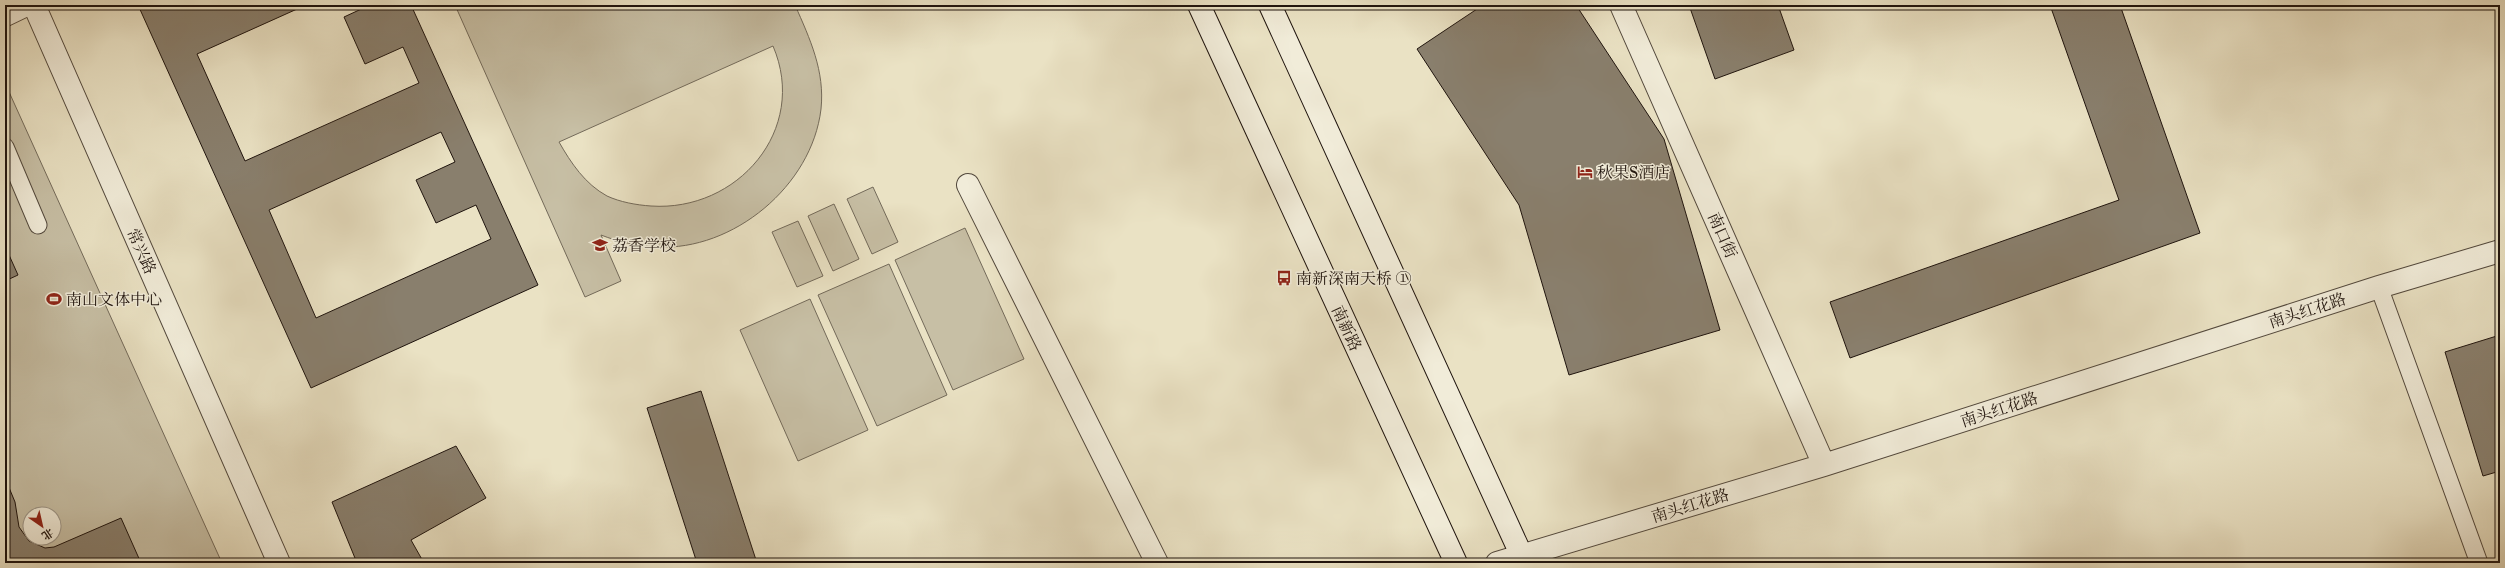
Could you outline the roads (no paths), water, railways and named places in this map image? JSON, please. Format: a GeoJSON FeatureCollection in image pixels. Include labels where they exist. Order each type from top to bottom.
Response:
{"type":"FeatureCollection","features":[{"type":"Feature","properties":{"kind":"street","name":"常兴路"},"geometry":{"type":"LineString","coordinates":[[33,5],[279,563]]}},
{"type":"Feature","properties":{"kind":"street","name":"南新路"},"geometry":{"type":"LineString","coordinates":[[1199,5],[1456,563]]}},
{"type":"Feature","properties":{"kind":"street"},"geometry":{"type":"LineString","coordinates":[[1270,5],[1524,559]]}},
{"type":"Feature","properties":{"kind":"street","name":"南口街"},"geometry":{"type":"LineString","coordinates":[[1621,5],[1824,465]]}},
{"type":"Feature","properties":{"kind":"street"},"geometry":{"type":"LineString","coordinates":[[968,185],[1157,563]]}},
{"type":"Feature","properties":{"kind":"street","name":"南头红花路"},"geometry":{"type":"LineString","coordinates":[[1497,563],[1524,559],[1824,465],[2379,287],[2500,251]]}},
{"type":"Feature","properties":{"kind":"lane"},"geometry":{"type":"LineString","coordinates":[[5,18],[33,5]]}},
{"type":"Feature","properties":{"kind":"lane"},"geometry":{"type":"LineString","coordinates":[[5,147],[38,225]]}},
{"type":"Feature","properties":{"kind":"lane"},"geometry":{"type":"LineString","coordinates":[[2379,287],[2479,563]]}},
{"type":"Feature","properties":{"kind":"place","name":"秋果S酒店"},"geometry":{"type":"Point","coordinates":[1585,172]}},
{"type":"Feature","properties":{"kind":"place","name":"荔香学校"},"geometry":{"type":"Point","coordinates":[600,245]}},
{"type":"Feature","properties":{"kind":"place","name":"南新深南天桥 ①"},"geometry":{"type":"Point","coordinates":[1284,278]}},
{"type":"Feature","properties":{"kind":"place","name":"南山文体中心"},"geometry":{"type":"Point","coordinates":[54,299]}}]}
